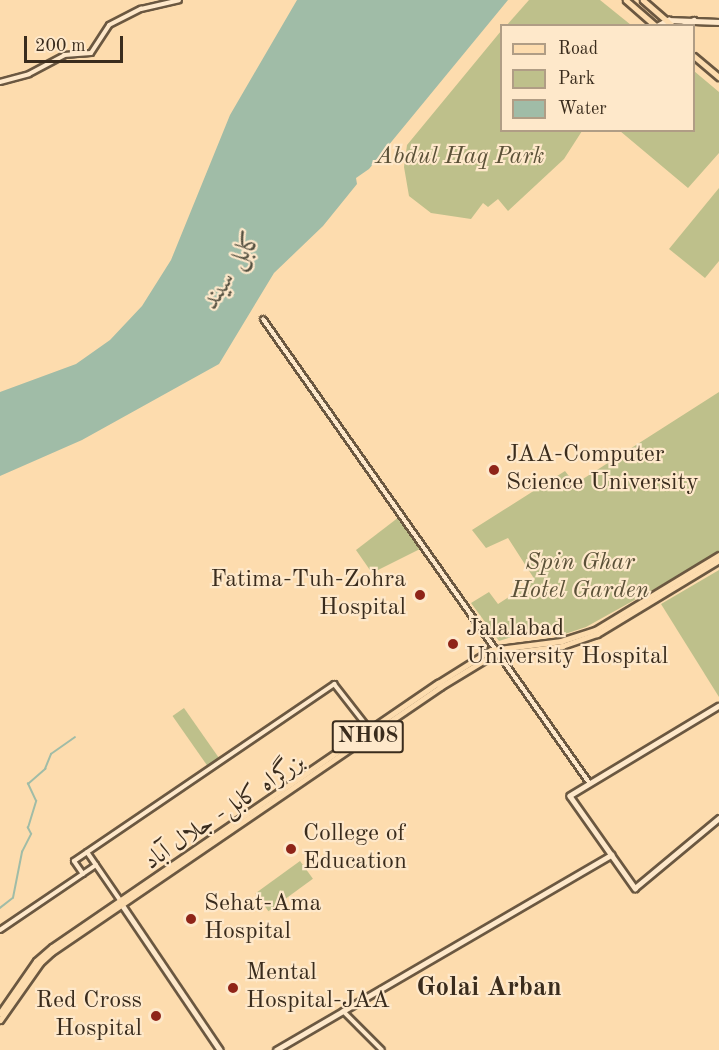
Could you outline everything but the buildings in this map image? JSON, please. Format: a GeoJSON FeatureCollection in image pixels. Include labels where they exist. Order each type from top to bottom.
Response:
{"type":"FeatureCollection","features":[{"type":"Feature","properties":{"kind":"highway","name":"بزرگراه کابل- جلال آباد"},"geometry":{"type":"LineString","coordinates":[[0,1013],[40,956],[371,732],[498,651],[553,643],[595,630],[719,555]]}},
{"type":"Feature","properties":{"kind":"highway","name":"بزرگراه کابل- جلال آباد"},"geometry":{"type":"LineString","coordinates":[[498,651],[546,649],[585,639],[719,560]]}},
{"type":"Feature","properties":{"kind":"highway","name":"بزرگراه کابل- جلال آباد"},"geometry":{"type":"LineString","coordinates":[[0,1020],[40,963],[121,903]]}},
{"type":"Feature","properties":{"kind":"main road"},"geometry":{"type":"LineString","coordinates":[[627,0],[654,24]]}},
{"type":"Feature","properties":{"kind":"main road"},"geometry":{"type":"LineString","coordinates":[[643,0],[671,24]]}},
{"type":"Feature","properties":{"kind":"main road"},"geometry":{"type":"LineString","coordinates":[[686,24],[697,19]]}},
{"type":"Feature","properties":{"kind":"main road"},"geometry":{"type":"LineString","coordinates":[[660,24],[668,20],[697,19],[719,22]]}},
{"type":"Feature","properties":{"kind":"main road"},"geometry":{"type":"LineString","coordinates":[[695,58],[719,77]]}},
{"type":"Feature","properties":{"kind":"main road"},"geometry":{"type":"LineString","coordinates":[[719,706],[570,796],[635,888],[719,818]]}},
{"type":"Feature","properties":{"kind":"main road"},"geometry":{"type":"LineString","coordinates":[[276,1050],[611,855]]}},
{"type":"Feature","properties":{"kind":"main road"},"geometry":{"type":"LineString","coordinates":[[121,903],[220,1050]]}},
{"type":"Feature","properties":{"kind":"street"},"geometry":{"type":"LineString","coordinates":[[0,82],[28,74],[64,56],[91,53],[109,25],[141,9],[179,0]]}},
{"type":"Feature","properties":{"kind":"street"},"geometry":{"type":"LineString","coordinates":[[263,319],[590,784]]}},
{"type":"Feature","properties":{"kind":"street"},"geometry":{"type":"LineString","coordinates":[[83,874],[74,861],[334,684],[371,732]]}},
{"type":"Feature","properties":{"kind":"street"},"geometry":{"type":"LineString","coordinates":[[87,852],[121,903]]}},
{"type":"Feature","properties":{"kind":"street"},"geometry":{"type":"LineString","coordinates":[[0,930],[96,865]]}},
{"type":"Feature","properties":{"kind":"street"},"geometry":{"type":"LineString","coordinates":[[343,1011],[382,1050]]}},
{"type":"Feature","properties":{"kind":"green space"},"geometry":{"type":"Polygon","coordinates":[[[529,0],[600,0],[630,24],[508,24],[529,0]]]}},
{"type":"Feature","properties":{"kind":"green space","name":"Abdul Haq Park"},"geometry":{"type":"Polygon","coordinates":[[[500,32],[500,132],[581,132],[564,159],[508,211],[498,199],[488,207],[483,203],[471,219],[431,213],[409,196],[404,167],[407,145],[500,32]]]}},
{"type":"Feature","properties":{"kind":"green space"},"geometry":{"type":"Polygon","coordinates":[[[695,72],[719,92],[719,153],[688,188],[621,132],[695,132],[695,72]]]}},
{"type":"Feature","properties":{"kind":"green space"},"geometry":{"type":"Polygon","coordinates":[[[719,188],[719,261],[705,278],[669,249],[719,188]]]}},
{"type":"Feature","properties":{"kind":"green space","name":"Spin Ghar Hotel Garden"},"geometry":{"type":"Polygon","coordinates":[[[719,392],[719,553],[586,627],[562,635],[518,635],[499,641],[471,603],[489,592],[498,604],[535,580],[508,538],[486,548],[472,530],[565,471],[575,484],[719,392]]]}},
{"type":"Feature","properties":{"kind":"green space"},"geometry":{"type":"Polygon","coordinates":[[[399,517],[422,548],[372,573],[356,550],[399,517]]]}},
{"type":"Feature","properties":{"kind":"green space"},"geometry":{"type":"Polygon","coordinates":[[[719,570],[719,697],[661,604],[719,570]]]}},
{"type":"Feature","properties":{"kind":"green space"},"geometry":{"type":"Polygon","coordinates":[[[184,708],[219,758],[208,766],[173,716],[184,708]]]}},
{"type":"Feature","properties":{"kind":"green space"},"geometry":{"type":"Polygon","coordinates":[[[300,861],[313,879],[268,911],[256,893],[300,861]]]}},
{"type":"Feature","properties":{"kind":"water","name":"کابل سيند"},"geometry":{"type":"Polygon","coordinates":[[[297,0],[508,0],[369,169],[356,178],[357,184],[323,226],[274,273],[219,364],[82,440],[0,476],[0,392],[76,364],[110,340],[142,306],[171,260],[230,115],[297,0]]]}},
{"type":"Feature","properties":{"kind":"waterway"},"geometry":{"type":"LineString","coordinates":[[0,908],[13,898],[22,852],[31,834],[28,828],[36,801],[28,784],[45,769],[51,754],[75,737]]}},
{"type":"Feature","properties":{"kind":"place","name":"JAA-Computer Science University"},"geometry":{"type":"Point","coordinates":[494,470]}},
{"type":"Feature","properties":{"kind":"place","name":"Fatima-Tuh-Zohra Hospital"},"geometry":{"type":"Point","coordinates":[420,595]}},
{"type":"Feature","properties":{"kind":"place","name":"Jalalabad University Hospital"},"geometry":{"type":"Point","coordinates":[453,644]}},
{"type":"Feature","properties":{"kind":"place","name":"College of Education"},"geometry":{"type":"Point","coordinates":[291,849]}},
{"type":"Feature","properties":{"kind":"place","name":"Sehat-Ama Hospital"},"geometry":{"type":"Point","coordinates":[191,919]}},
{"type":"Feature","properties":{"kind":"place","name":"Mental Hospital-JAA"},"geometry":{"type":"Point","coordinates":[233,988]}},
{"type":"Feature","properties":{"kind":"place","name":"Red Cross Hospital"},"geometry":{"type":"Point","coordinates":[156,1016]}},
{"type":"Feature","properties":{"kind":"district","name":"Golai Arban"},"geometry":{"type":"Point","coordinates":[489,988]}}]}
